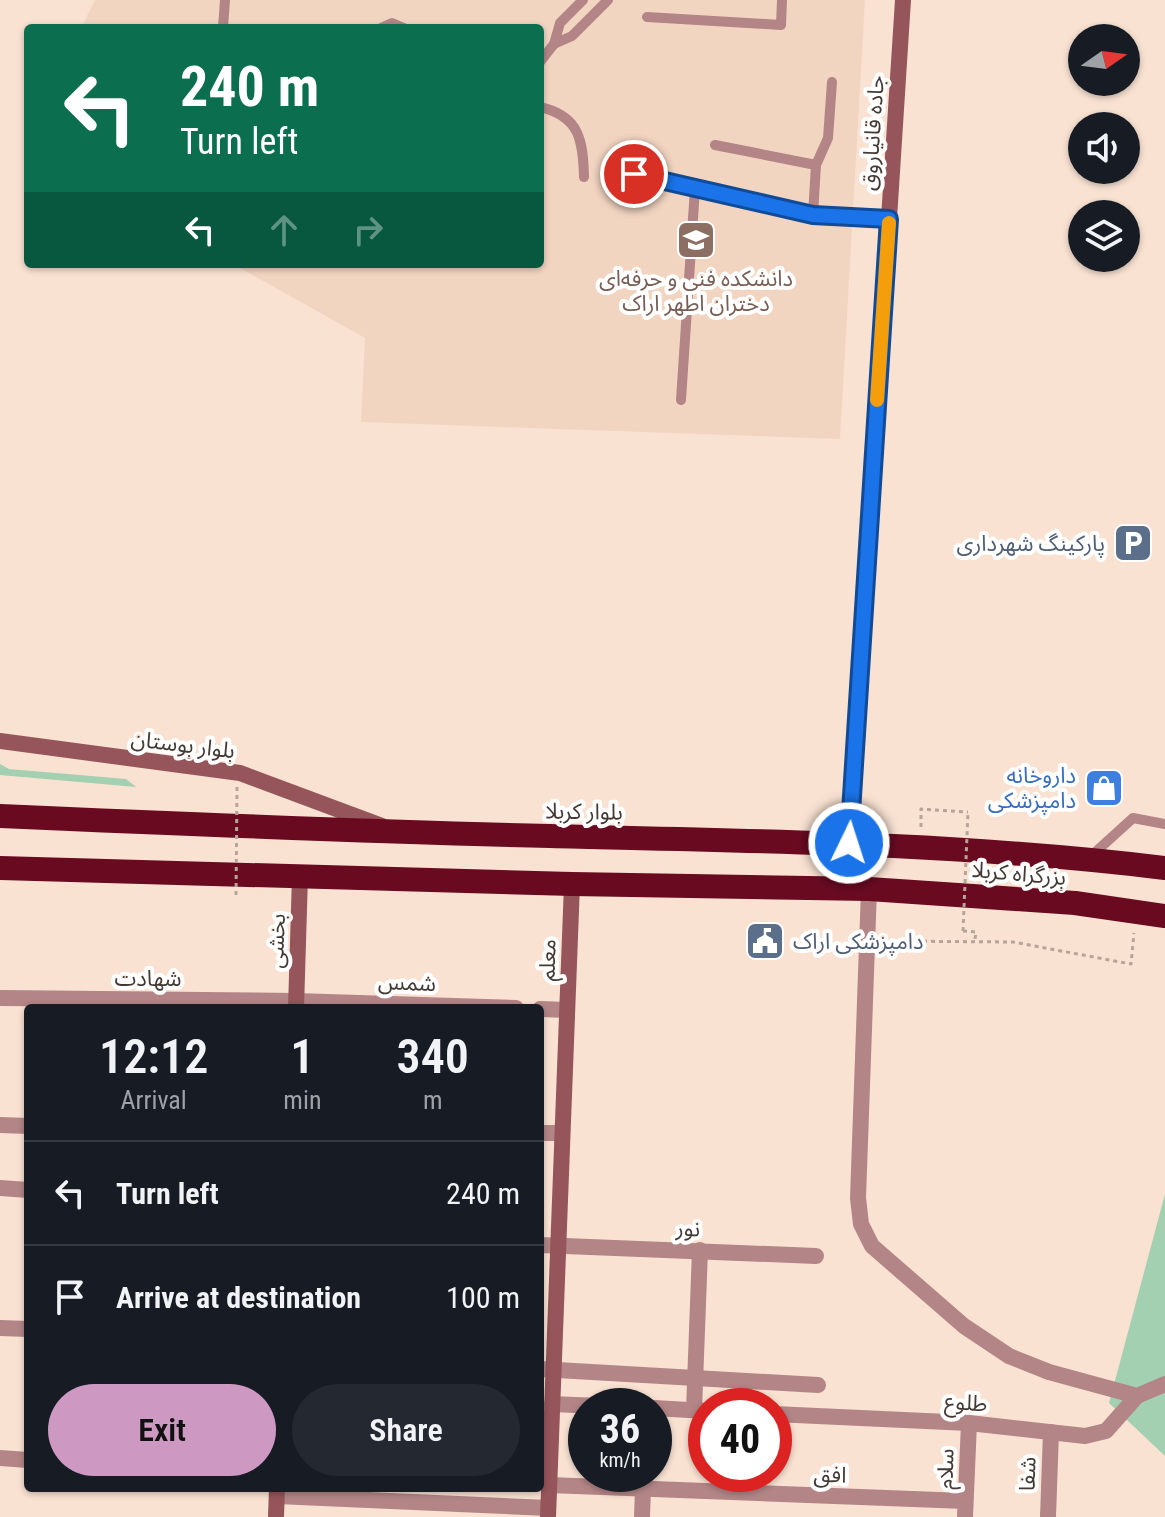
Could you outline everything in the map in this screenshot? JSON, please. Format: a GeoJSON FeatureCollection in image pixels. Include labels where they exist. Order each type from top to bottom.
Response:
{"type":"FeatureCollection","features":[{"type":"Feature","properties":{"kind":"highway","name":"بلوار کربلا"},"geometry":{"type":"LineString","coordinates":[[0,816],[399,833],[849,843],[1010,851],[1165,868]]}},
{"type":"Feature","properties":{"kind":"highway"},"geometry":{"type":"LineString","coordinates":[[0,868],[869,889]]}},
{"type":"Feature","properties":{"kind":"highway","name":"بزرگراه کربلا"},"geometry":{"type":"LineString","coordinates":[[869,889],[971,895],[1165,916]]}},
{"type":"Feature","properties":{"kind":"street","name":"جاده قانیاروق"},"geometry":{"type":"LineString","coordinates":[[849,843],[903,0]]}},
{"type":"Feature","properties":{"kind":"street","name":"بلوار بوستان"},"geometry":{"type":"LineString","coordinates":[[0,741],[240,773],[399,833]]}},
{"type":"Feature","properties":{"kind":"street","name":"بخشی"},"geometry":{"type":"LineString","coordinates":[[296,1004],[300,876]]}},
{"type":"Feature","properties":{"kind":"street","name":"معلم"},"geometry":{"type":"LineString","coordinates":[[548,1512],[552,1404],[547,1369],[558,1245],[572,884]]}},
{"type":"Feature","properties":{"kind":"street"},"geometry":{"type":"LineString","coordinates":[[869,889],[858,1198],[858,1214],[867,1241],[964,1326],[1009,1356],[1049,1372],[1137,1396],[1165,1384]]}},
{"type":"Feature","properties":{"kind":"street","name":"شهادت"},"geometry":{"type":"LineString","coordinates":[[0,998],[296,1004]]}},
{"type":"Feature","properties":{"kind":"street"},"geometry":{"type":"LineString","coordinates":[[544,1009],[567,1010]]}},
{"type":"Feature","properties":{"kind":"street"},"geometry":{"type":"LineString","coordinates":[[0,1125],[24,1126]]}},
{"type":"Feature","properties":{"kind":"street"},"geometry":{"type":"LineString","coordinates":[[544,1133],[562,1133]]}},
{"type":"Feature","properties":{"kind":"street"},"geometry":{"type":"LineString","coordinates":[[0,1188],[24,1190]]}},
{"type":"Feature","properties":{"kind":"street","name":"نور"},"geometry":{"type":"LineString","coordinates":[[544,1245],[816,1256]]}},
{"type":"Feature","properties":{"kind":"street"},"geometry":{"type":"LineString","coordinates":[[697,1388],[700,1250]]}},
{"type":"Feature","properties":{"kind":"street"},"geometry":{"type":"LineString","coordinates":[[0,1328],[24,1329]]}},
{"type":"Feature","properties":{"kind":"street"},"geometry":{"type":"LineString","coordinates":[[547,1369],[818,1385]]}},
{"type":"Feature","properties":{"kind":"street","name":"طلوع"},"geometry":{"type":"LineString","coordinates":[[792,1415],[969,1423],[1096,1435],[1106,1431],[1137,1396]]}},
{"type":"Feature","properties":{"kind":"street"},"geometry":{"type":"LineString","coordinates":[[552,1404],[568,1405]]}},
{"type":"Feature","properties":{"kind":"street","name":"سلام"},"geometry":{"type":"LineString","coordinates":[[965,1509],[969,1423]]}},
{"type":"Feature","properties":{"kind":"street","name":"شفا"},"geometry":{"type":"LineString","coordinates":[[1048,1517],[1051,1432]]}},
{"type":"Feature","properties":{"kind":"street"},"geometry":{"type":"LineString","coordinates":[[0,1458],[24,1460]]}},
{"type":"Feature","properties":{"kind":"street","name":"افق"},"geometry":{"type":"LineString","coordinates":[[549,1485],[568,1486]]}},
{"type":"Feature","properties":{"kind":"street","name":"افق"},"geometry":{"type":"LineString","coordinates":[[672,1490],[965,1509]]}},
{"type":"Feature","properties":{"kind":"street"},"geometry":{"type":"LineString","coordinates":[[276,1517],[277,1492],[548,1512]]}},
{"type":"Feature","properties":{"kind":"street"},"geometry":{"type":"LineString","coordinates":[[642,1517],[643,1492]]}},
{"type":"Feature","properties":{"kind":"lane"},"geometry":{"type":"LineString","coordinates":[[223,24],[225,0]]}},
{"type":"Feature","properties":{"kind":"lane"},"geometry":{"type":"LineString","coordinates":[[544,57],[554,44],[560,23],[583,0]]}},
{"type":"Feature","properties":{"kind":"lane"},"geometry":{"type":"LineString","coordinates":[[554,44],[572,36],[608,0]]}},
{"type":"Feature","properties":{"kind":"lane"},"geometry":{"type":"LineString","coordinates":[[647,17],[781,25],[782,0]]}},
{"type":"Feature","properties":{"kind":"lane"},"geometry":{"type":"LineString","coordinates":[[813,215],[816,165],[828,138],[832,82]]}},
{"type":"Feature","properties":{"kind":"lane"},"geometry":{"type":"LineString","coordinates":[[544,108],[572,122],[583,147],[584,177]]}},
{"type":"Feature","properties":{"kind":"lane"},"geometry":{"type":"LineString","coordinates":[[715,145],[816,165]]}},
{"type":"Feature","properties":{"kind":"lane"},"geometry":{"type":"LineString","coordinates":[[634,174],[813,215],[889,219]]}},
{"type":"Feature","properties":{"kind":"lane"},"geometry":{"type":"LineString","coordinates":[[681,400],[695,188]]}},
{"type":"Feature","properties":{"kind":"lane"},"geometry":{"type":"LineString","coordinates":[[1089,858],[1133,818],[1165,824]]}},
{"type":"Feature","properties":{"kind":"path"},"geometry":{"type":"LineString","coordinates":[[236,895],[237,787]]}},
{"type":"Feature","properties":{"kind":"path"},"geometry":{"type":"LineString","coordinates":[[921,809],[968,812],[963,931],[976,932],[974,941]]}},
{"type":"Feature","properties":{"kind":"path"},"geometry":{"type":"LineString","coordinates":[[886,942],[974,941],[1037,945],[1131,964],[1137,911]]}},
{"type":"Feature","properties":{"kind":"shaded area","name":"دانشکده فنی و حرفه‌ای دختران اطهر اراک"},"geometry":{"type":"Polygon","coordinates":[[[95,0],[865,0],[840,439],[361,422],[365,338],[240,268],[544,268],[544,24],[83,24],[95,0]]]}},
{"type":"Feature","properties":{"kind":"green space"},"geometry":{"type":"Polygon","coordinates":[[[0,764],[9,769],[126,779],[136,787],[0,775],[0,764]]]}},
{"type":"Feature","properties":{"kind":"green space"},"geometry":{"type":"Polygon","coordinates":[[[1165,1194],[1165,1456],[1109,1403],[1165,1194]]]}},
{"type":"Feature","properties":{"kind":"slow traffic"},"geometry":{"type":"LineString","coordinates":[[877,400],[889,223]]}},
{"type":"Feature","properties":{"kind":"place","name":"دانشکده فنی و حرفه‌ای دختران اطهر اراک"},"geometry":{"type":"Point","coordinates":[696,240]}},
{"type":"Feature","properties":{"kind":"place","name":"پارکینگ شهرداری"},"geometry":{"type":"Point","coordinates":[1133,543]}},
{"type":"Feature","properties":{"kind":"place","name":"داروخانه دامپزشکی"},"geometry":{"type":"Point","coordinates":[1104,788]}},
{"type":"Feature","properties":{"kind":"place","name":"دامپزشکی اراک"},"geometry":{"type":"Point","coordinates":[765,941]}},
{"type":"Feature","properties":{"kind":"route"},"geometry":{"type":"LineString","coordinates":[[634,174],[813,215],[889,219],[849,843]]}}]}
